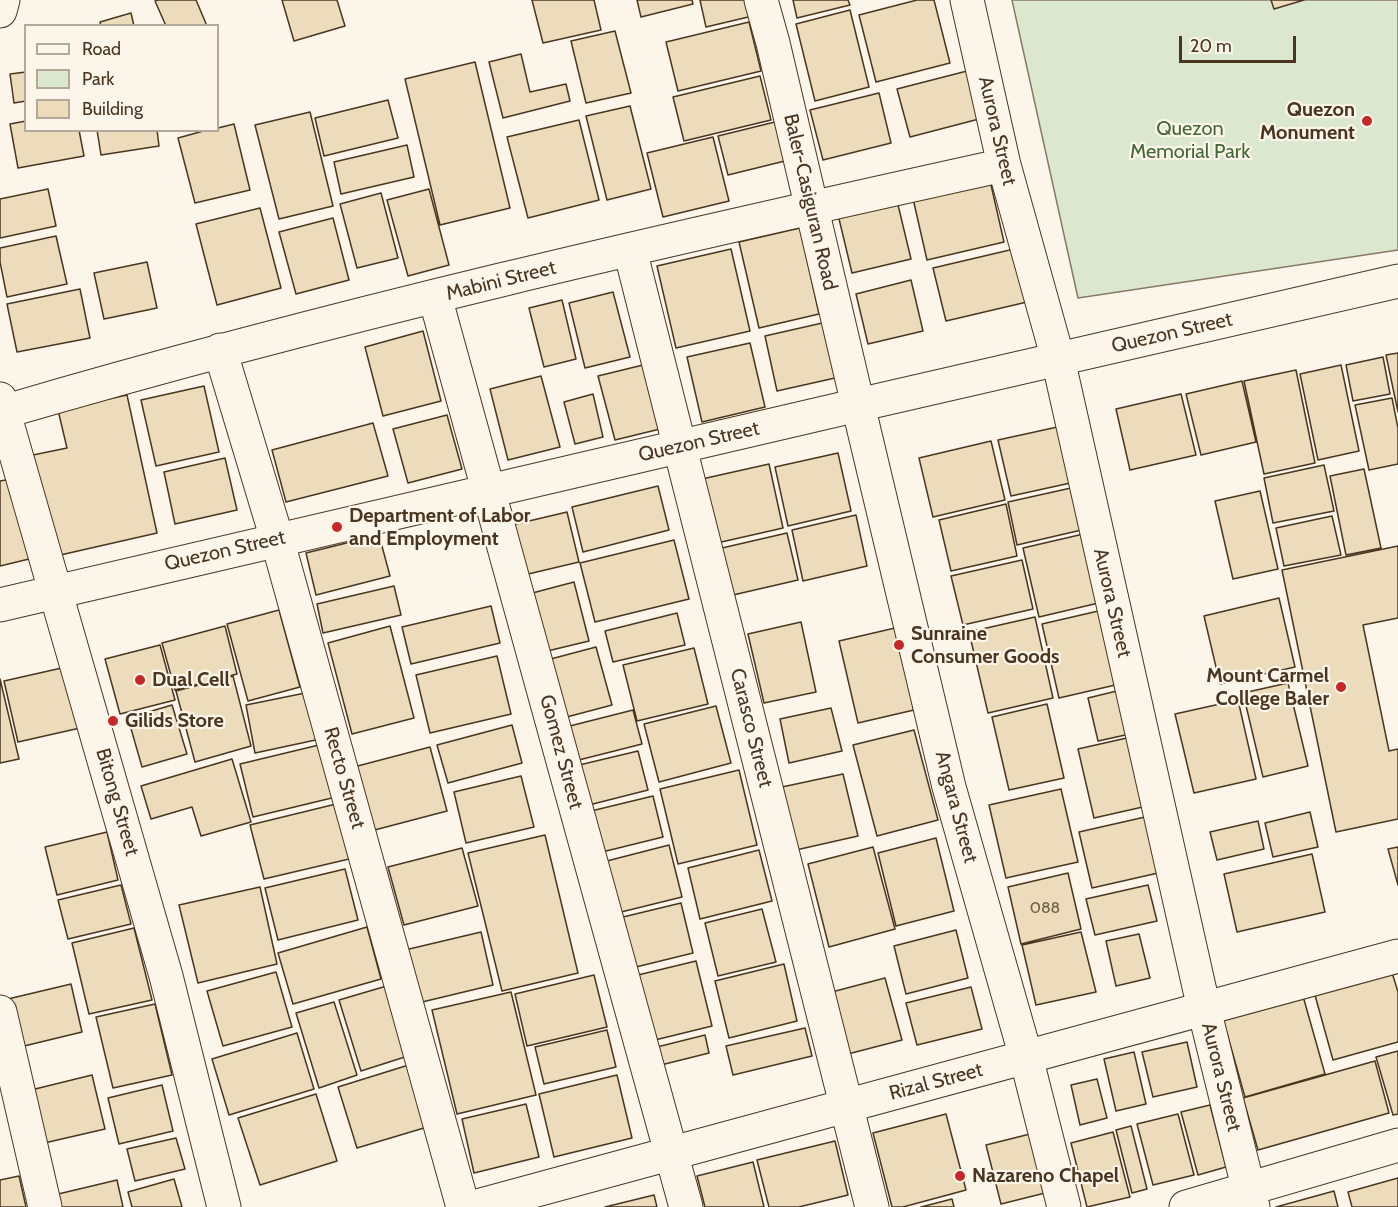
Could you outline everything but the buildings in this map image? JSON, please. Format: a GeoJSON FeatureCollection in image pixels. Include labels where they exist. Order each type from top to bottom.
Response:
{"type":"FeatureCollection","features":[{"type":"Feature","properties":{"kind":"street"},"geometry":{"type":"LineString","coordinates":[[0,11],[3,0]]}},
{"type":"Feature","properties":{"kind":"street","name":"Baler-Casiguran Road"},"geometry":{"type":"LineString","coordinates":[[761,0],[858,405]]}},
{"type":"Feature","properties":{"kind":"street","name":"Aurora Street"},"geometry":{"type":"LineString","coordinates":[[967,0],[1004,165],[1058,359],[1204,1009],[1251,1198]]}},
{"type":"Feature","properties":{"kind":"street","name":"Mabini Street"},"geometry":{"type":"LineString","coordinates":[[2,406],[630,250],[811,207],[1004,165]]}},
{"type":"Feature","properties":{"kind":"street","name":"Carasco Street"},"geometry":{"type":"LineString","coordinates":[[630,250],[872,1207]]}},
{"type":"Feature","properties":{"kind":"street","name":"Quezon Street"},"geometry":{"type":"LineString","coordinates":[[0,605],[1398,281]]}},
{"type":"Feature","properties":{"kind":"street","name":"Gomez Street"},"geometry":{"type":"LineString","coordinates":[[435,297],[686,1207]]}},
{"type":"Feature","properties":{"kind":"street","name":"Recto Street"},"geometry":{"type":"LineString","coordinates":[[220,350],[277,539],[463,1207]]}},
{"type":"Feature","properties":{"kind":"street","name":"Angara Street"},"geometry":{"type":"LineString","coordinates":[[858,405],[949,787],[1026,1057],[1064,1207]]}},
{"type":"Feature","properties":{"kind":"street","name":"Bitong Street"},"geometry":{"type":"LineString","coordinates":[[2,406],[166,976],[224,1207]]}},
{"type":"Feature","properties":{"kind":"street","name":"Rizal Street"},"geometry":{"type":"LineString","coordinates":[[474,1207],[1398,956]]}},
{"type":"Feature","properties":{"kind":"street"},"geometry":{"type":"LineString","coordinates":[[0,1012],[45,1207]]}},
{"type":"Feature","properties":{"kind":"street"},"geometry":{"type":"LineString","coordinates":[[1186,1207],[1251,1198],[1398,1145]]}},
{"type":"Feature","properties":{"kind":"green space","name":"Quezon Memorial Park"},"geometry":{"type":"Polygon","coordinates":[[[1012,0],[1398,0],[1398,250],[1078,298],[1012,0]]]}},
{"type":"Feature","properties":{"kind":"place","name":"Quezon Monument"},"geometry":{"type":"Point","coordinates":[1367,121]}},
{"type":"Feature","properties":{"kind":"place","name":"Department of Labor and Employment"},"geometry":{"type":"Point","coordinates":[337,527]}},
{"type":"Feature","properties":{"kind":"place","name":"Sunraine Consumer Goods"},"geometry":{"type":"Point","coordinates":[899,645]}},
{"type":"Feature","properties":{"kind":"place","name":"Dual Cell"},"geometry":{"type":"Point","coordinates":[140,680]}},
{"type":"Feature","properties":{"kind":"place","name":"Mount Carmel College Baler"},"geometry":{"type":"Point","coordinates":[1341,687]}},
{"type":"Feature","properties":{"kind":"place","name":"Gilids Store"},"geometry":{"type":"Point","coordinates":[113,721]}},
{"type":"Feature","properties":{"kind":"place","name":"Nazareno Chapel"},"geometry":{"type":"Point","coordinates":[960,1176]}}]}
